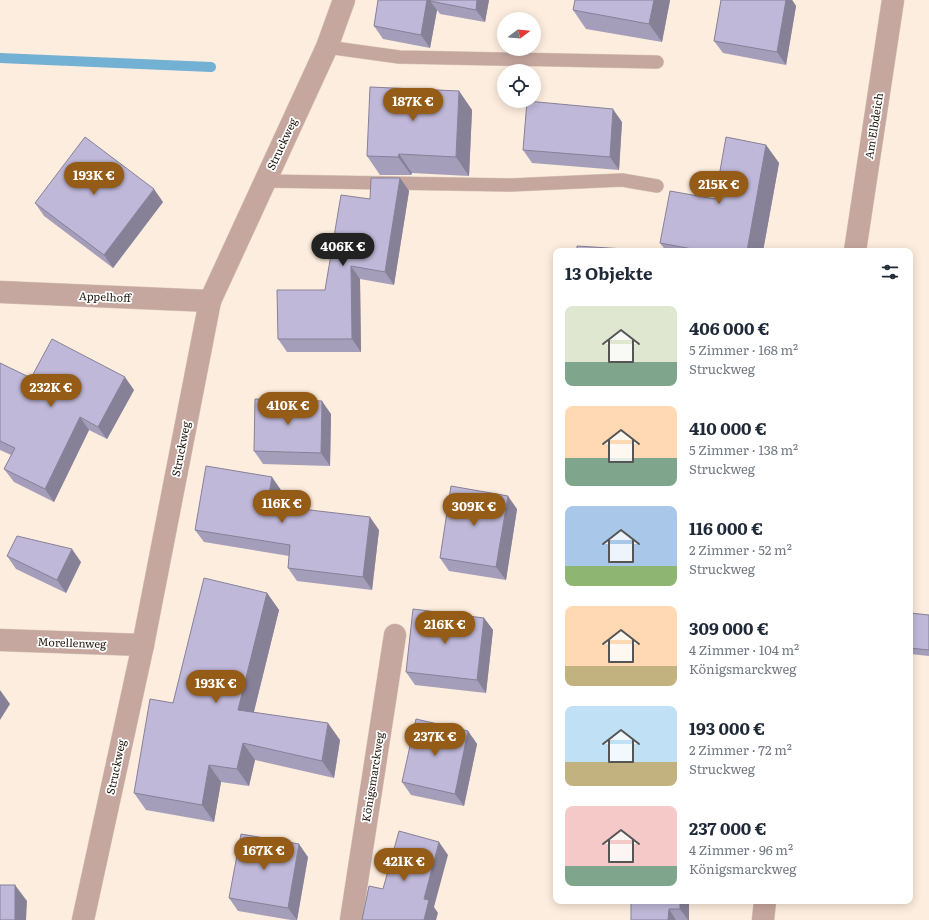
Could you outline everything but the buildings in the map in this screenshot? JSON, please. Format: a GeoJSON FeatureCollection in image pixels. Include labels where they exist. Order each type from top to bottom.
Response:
{"type":"FeatureCollection","features":[{"type":"Feature","properties":{"kind":"street","name":"Struckweg"},"geometry":{"type":"LineString","coordinates":[[83,920],[143,645],[210,301],[327,47],[344,0]]}},
{"type":"Feature","properties":{"kind":"street","name":"Am Elbdeich"},"geometry":{"type":"LineString","coordinates":[[855,248],[893,0]]}},
{"type":"Feature","properties":{"kind":"street","name":"Appelhoff"},"geometry":{"type":"LineString","coordinates":[[0,292],[210,301]]}},
{"type":"Feature","properties":{"kind":"street","name":"Königsmarckweg"},"geometry":{"type":"LineString","coordinates":[[351,920],[395,635]]}},
{"type":"Feature","properties":{"kind":"street","name":"Morellenweg"},"geometry":{"type":"LineString","coordinates":[[0,640],[143,645]]}},
{"type":"Feature","properties":{"kind":"street"},"geometry":{"type":"LineString","coordinates":[[763,920],[765,904]]}},
{"type":"Feature","properties":{"kind":"lane"},"geometry":{"type":"LineString","coordinates":[[327,47],[399,57],[657,62]]}},
{"type":"Feature","properties":{"kind":"lane"},"geometry":{"type":"LineString","coordinates":[[265,181],[511,185],[622,180],[657,186]]}},
{"type":"Feature","properties":{"kind":"waterway"},"geometry":{"type":"LineString","coordinates":[[0,58],[211,67]]}}]}
